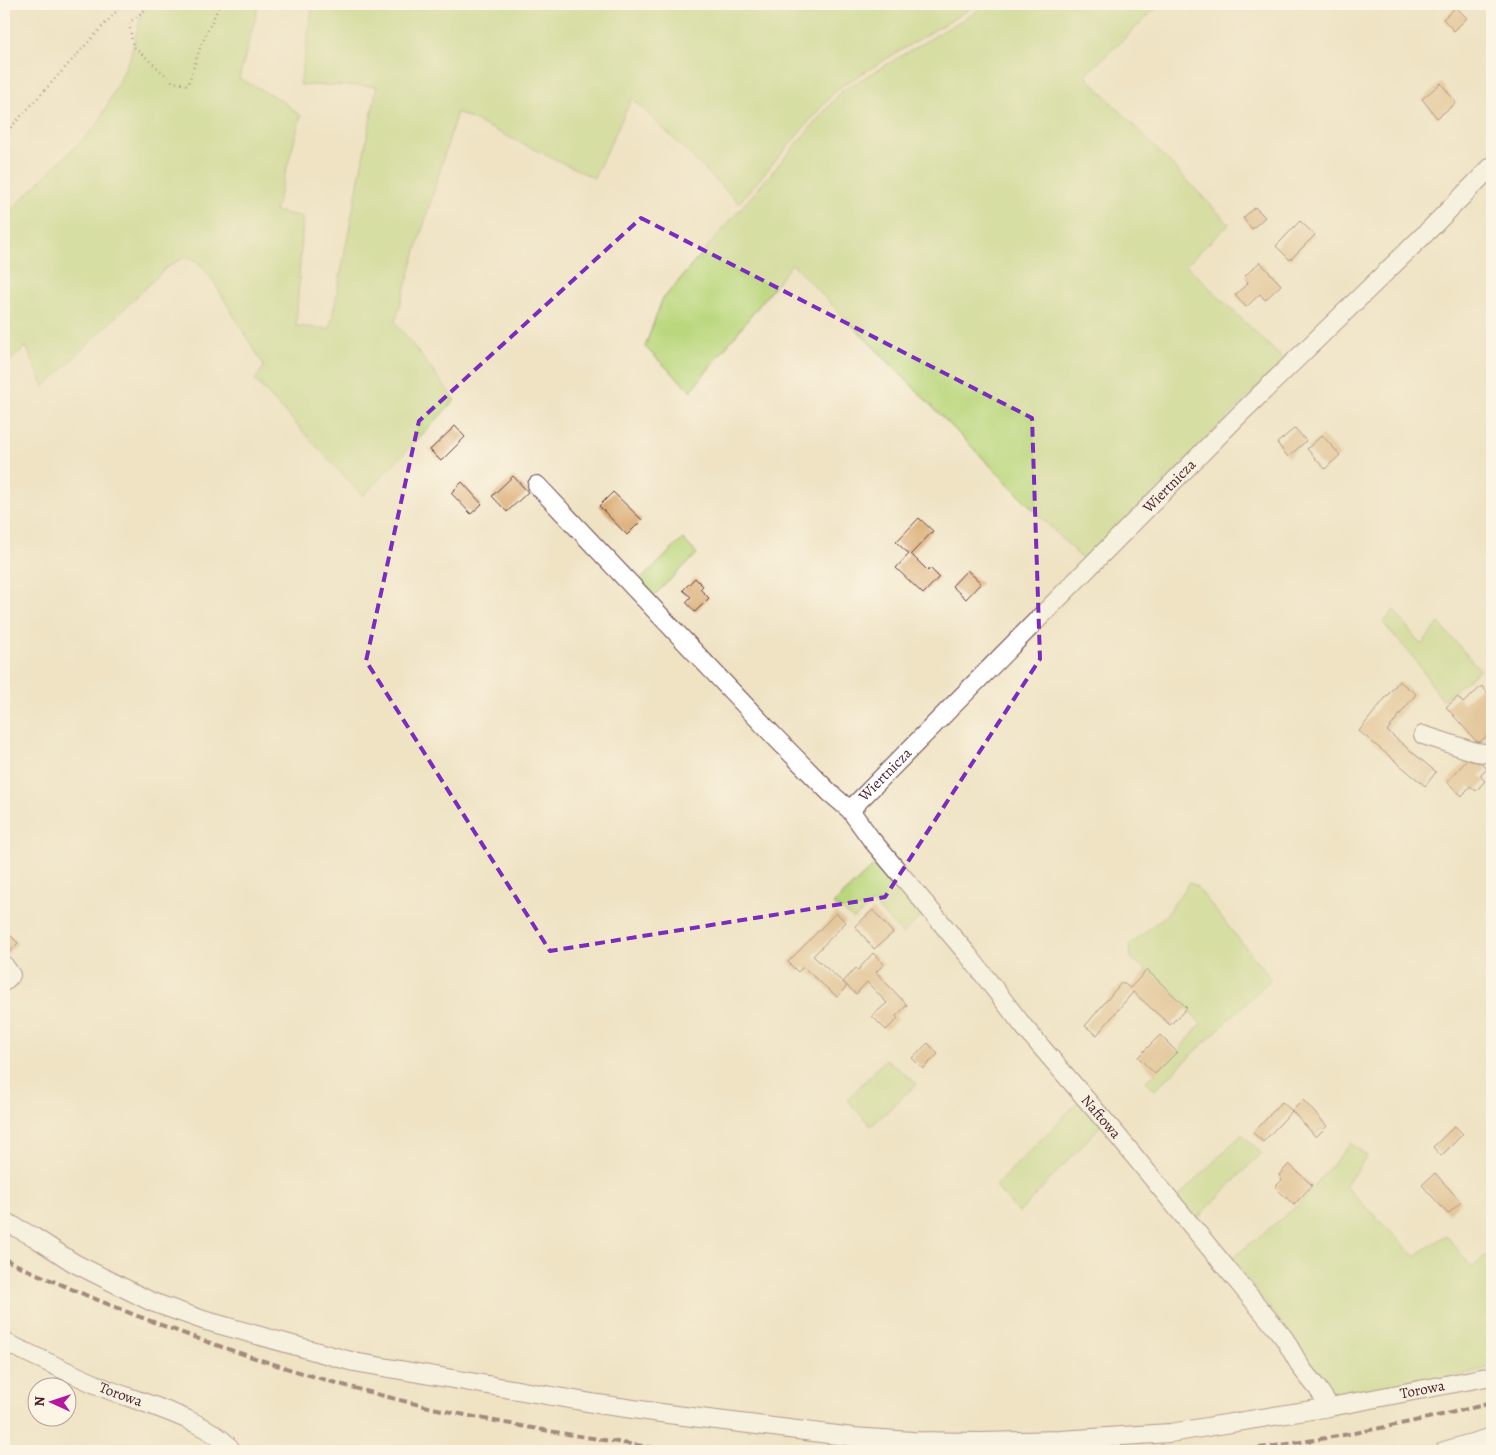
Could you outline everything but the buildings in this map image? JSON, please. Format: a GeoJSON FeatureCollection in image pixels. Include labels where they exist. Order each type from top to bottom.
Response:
{"type":"FeatureCollection","features":[{"type":"Feature","properties":{"kind":"street","name":"Wiertnicza"},"geometry":{"type":"LineString","coordinates":[[850,810],[1240,414],[1492,166]]}},
{"type":"Feature","properties":{"kind":"street","name":"Naftowa"},"geometry":{"type":"LineString","coordinates":[[537,485],[774,736],[830,793],[850,810],[871,839],[969,956],[1024,1027],[1104,1120],[1284,1338],[1302,1369],[1330,1407]]}},
{"type":"Feature","properties":{"kind":"street"},"geometry":{"type":"LineString","coordinates":[[1423,735],[1476,752],[1492,754]]}},
{"type":"Feature","properties":{"kind":"street"},"geometry":{"type":"LineString","coordinates":[[4,965],[11,975],[4,982]]}},
{"type":"Feature","properties":{"kind":"street"},"geometry":{"type":"LineString","coordinates":[[4,1221],[34,1237],[74,1264],[143,1298],[203,1320],[354,1362],[598,1404],[668,1414],[853,1437],[913,1441],[980,1442],[1060,1440],[1170,1433],[1330,1407]]}},
{"type":"Feature","properties":{"kind":"street","name":"Torowa"},"geometry":{"type":"LineString","coordinates":[[4,1342],[111,1390],[167,1411],[214,1434],[232,1451]]}},
{"type":"Feature","properties":{"kind":"street","name":"Torowa"},"geometry":{"type":"LineString","coordinates":[[1330,1407],[1492,1376]]}},
{"type":"Feature","properties":{"kind":"street"},"geometry":{"type":"LineString","coordinates":[[1444,1451],[1492,1437]]}},
{"type":"Feature","properties":{"kind":"path"},"geometry":{"type":"LineString","coordinates":[[4,134],[123,4]]}},
{"type":"Feature","properties":{"kind":"path"},"geometry":{"type":"LineString","coordinates":[[152,4],[129,23],[133,46],[173,82],[188,85],[202,44],[220,4]]}},
{"type":"Feature","properties":{"kind":"highlighted area"},"geometry":{"type":"Polygon","coordinates":[[[641,218],[1032,418],[1040,659],[885,897],[550,951],[366,661],[419,421],[641,218]]]}},
{"type":"Feature","properties":{"kind":"green space"},"geometry":{"type":"Polygon","coordinates":[[[144,4],[259,4],[239,78],[279,99],[301,116],[275,211],[303,217],[296,326],[330,329],[377,86],[300,85],[313,4],[978,4],[838,88],[739,203],[632,98],[594,178],[457,112],[395,322],[455,400],[363,496],[255,380],[264,366],[212,279],[197,261],[185,257],[166,268],[44,387],[26,346],[4,368],[4,217],[98,124],[130,58],[144,4]]]}},
{"type":"Feature","properties":{"kind":"green space"},"geometry":{"type":"Polygon","coordinates":[[[989,4],[1161,4],[1085,75],[1229,224],[1186,265],[1284,360],[1085,562],[792,264],[691,391],[645,347],[662,300],[842,91],[989,4]]]}},
{"type":"Feature","properties":{"kind":"green space"},"geometry":{"type":"Polygon","coordinates":[[[683,539],[697,554],[651,598],[637,583],[683,539]]]}},
{"type":"Feature","properties":{"kind":"green space"},"geometry":{"type":"Polygon","coordinates":[[[1394,610],[1421,645],[1439,623],[1480,670],[1442,700],[1414,658],[1383,623],[1394,610]]]}},
{"type":"Feature","properties":{"kind":"green space"},"geometry":{"type":"Polygon","coordinates":[[[881,859],[927,911],[902,934],[873,903],[854,919],[833,904],[881,859]]]}},
{"type":"Feature","properties":{"kind":"green space"},"geometry":{"type":"Polygon","coordinates":[[[1190,882],[1196,886],[1271,979],[1155,1090],[1146,1081],[1177,1052],[1201,1024],[1168,989],[1131,958],[1129,945],[1166,915],[1190,882]]]}},
{"type":"Feature","properties":{"kind":"green space"},"geometry":{"type":"Polygon","coordinates":[[[886,1059],[917,1084],[871,1126],[847,1100],[886,1059]]]}},
{"type":"Feature","properties":{"kind":"green space"},"geometry":{"type":"Polygon","coordinates":[[[1079,1101],[1102,1124],[1019,1213],[995,1186],[1079,1101]]]}},
{"type":"Feature","properties":{"kind":"green space"},"geometry":{"type":"Polygon","coordinates":[[[1242,1134],[1261,1153],[1194,1222],[1175,1200],[1242,1134]]]}},
{"type":"Feature","properties":{"kind":"green space"},"geometry":{"type":"Polygon","coordinates":[[[1351,1143],[1367,1156],[1345,1186],[1415,1256],[1446,1235],[1472,1268],[1492,1250],[1492,1367],[1354,1403],[1330,1407],[1297,1342],[1231,1259],[1297,1206],[1351,1143]]]}},
{"type":"Feature","properties":{"kind":"railway"},"geometry":{"type":"LineString","coordinates":[[4,1259],[97,1300],[193,1337],[339,1384],[487,1420],[681,1451]]}},
{"type":"Feature","properties":{"kind":"railway"},"geometry":{"type":"LineString","coordinates":[[1235,1451],[1364,1431],[1492,1403]]}}]}
